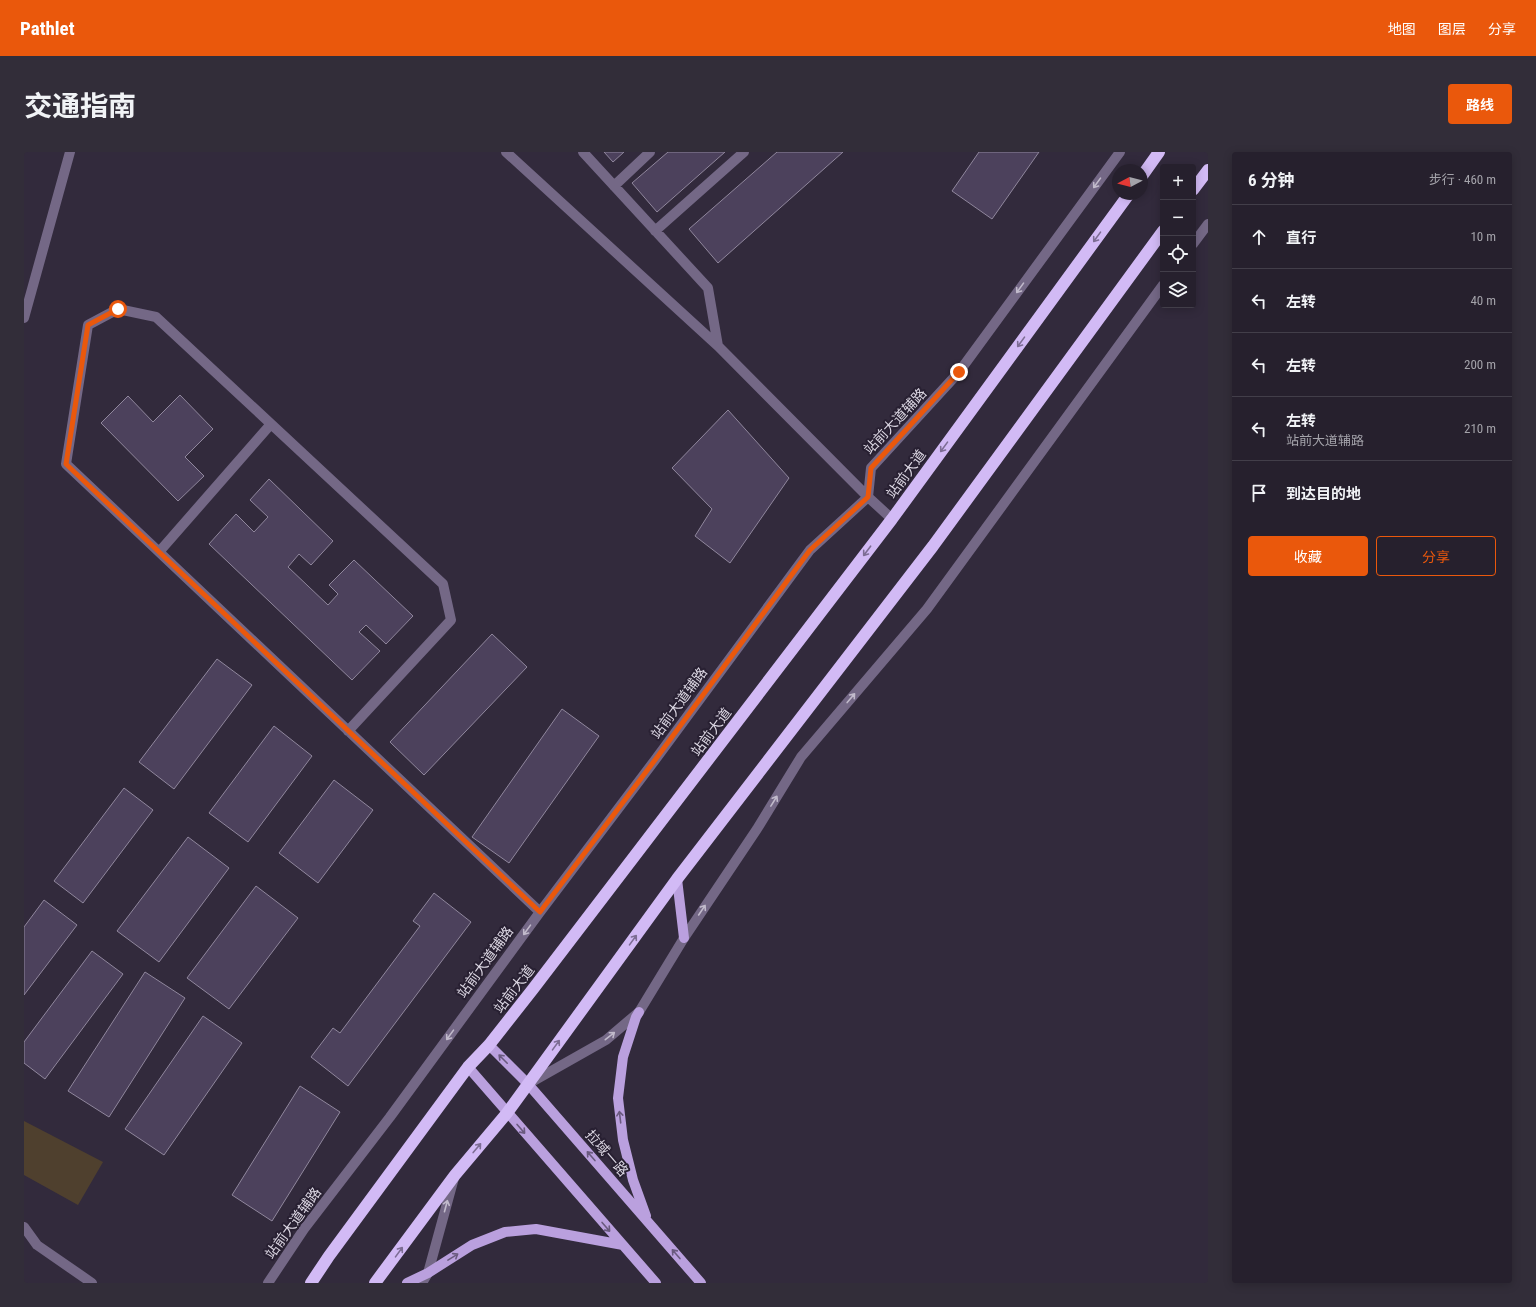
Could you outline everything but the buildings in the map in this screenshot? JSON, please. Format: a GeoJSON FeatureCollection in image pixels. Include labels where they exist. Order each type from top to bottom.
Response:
{"type":"FeatureCollection","features":[{"type":"Feature","properties":{"kind":"highway"},"geometry":{"type":"LineString","coordinates":[[1148,168],[1159,152]]}},
{"type":"Feature","properties":{"kind":"highway"},"geometry":{"type":"LineString","coordinates":[[1196,186],[1208,170]]}},
{"type":"Feature","properties":{"kind":"highway","name":"站前大道"},"geometry":{"type":"LineString","coordinates":[[311,1283],[468,1067],[489,1045],[533,989],[892,519],[1125,200]]}},
{"type":"Feature","properties":{"kind":"highway"},"geometry":{"type":"LineString","coordinates":[[376,1283],[455,1175],[507,1113],[677,879],[933,546],[1160,236]]}},
{"type":"Feature","properties":{"kind":"main road"},"geometry":{"type":"LineString","coordinates":[[677,879],[684,938]]}},
{"type":"Feature","properties":{"kind":"main road"},"geometry":{"type":"LineString","coordinates":[[640,1012],[636,1017],[623,1056],[618,1098],[623,1140],[633,1180],[648,1222]]}},
{"type":"Feature","properties":{"kind":"main road","name":"拉域一路"},"geometry":{"type":"LineString","coordinates":[[489,1045],[528,1084],[702,1283]]}},
{"type":"Feature","properties":{"kind":"main road"},"geometry":{"type":"LineString","coordinates":[[468,1067],[656,1283]]}},
{"type":"Feature","properties":{"kind":"main road"},"geometry":{"type":"LineString","coordinates":[[407,1283],[428,1273],[472,1246],[505,1232],[536,1229],[623,1245]]}},
{"type":"Feature","properties":{"kind":"street"},"geometry":{"type":"LineString","coordinates":[[24,318],[70,152]]}},
{"type":"Feature","properties":{"kind":"street"},"geometry":{"type":"LineString","coordinates":[[506,152],[718,346],[868,497],[892,519]]}},
{"type":"Feature","properties":{"kind":"street"},"geometry":{"type":"LineString","coordinates":[[583,152],[708,288],[718,346]]}},
{"type":"Feature","properties":{"kind":"street"},"geometry":{"type":"LineString","coordinates":[[614,186],[650,152]]}},
{"type":"Feature","properties":{"kind":"street"},"geometry":{"type":"LineString","coordinates":[[655,231],[744,152]]}},
{"type":"Feature","properties":{"kind":"street","name":"站前大道辅路"},"geometry":{"type":"LineString","coordinates":[[268,1283],[304,1229],[390,1117],[540,912],[655,760],[810,550],[868,497],[871,468],[959,372],[1120,152]]}},
{"type":"Feature","properties":{"kind":"street"},"geometry":{"type":"LineString","coordinates":[[1196,240],[1208,224]]}},
{"type":"Feature","properties":{"kind":"street"},"geometry":{"type":"LineString","coordinates":[[528,1084],[606,1040],[640,1012],[684,938],[757,829],[801,757],[927,608],[1160,289]]}},
{"type":"Feature","properties":{"kind":"street"},"geometry":{"type":"LineString","coordinates":[[348,731],[451,620],[443,584],[156,317],[118,309],[88,325],[66,464],[348,731],[540,912]]}},
{"type":"Feature","properties":{"kind":"street"},"geometry":{"type":"LineString","coordinates":[[159,552],[271,424]]}},
{"type":"Feature","properties":{"kind":"street"},"geometry":{"type":"LineString","coordinates":[[422,1283],[428,1273],[455,1175]]}},
{"type":"Feature","properties":{"kind":"street"},"geometry":{"type":"LineString","coordinates":[[24,1227],[37,1245],[92,1283]]}},
{"type":"Feature","properties":{"kind":"shaded area"},"geometry":{"type":"Polygon","coordinates":[[[24,1121],[103,1162],[78,1205],[24,1175],[24,1121]]]}},
{"type":"Feature","properties":{"kind":"route"},"geometry":{"type":"LineString","coordinates":[[118,309],[88,325],[66,464],[540,912],[655,760],[810,550],[868,497],[871,468],[959,372]]}}]}
